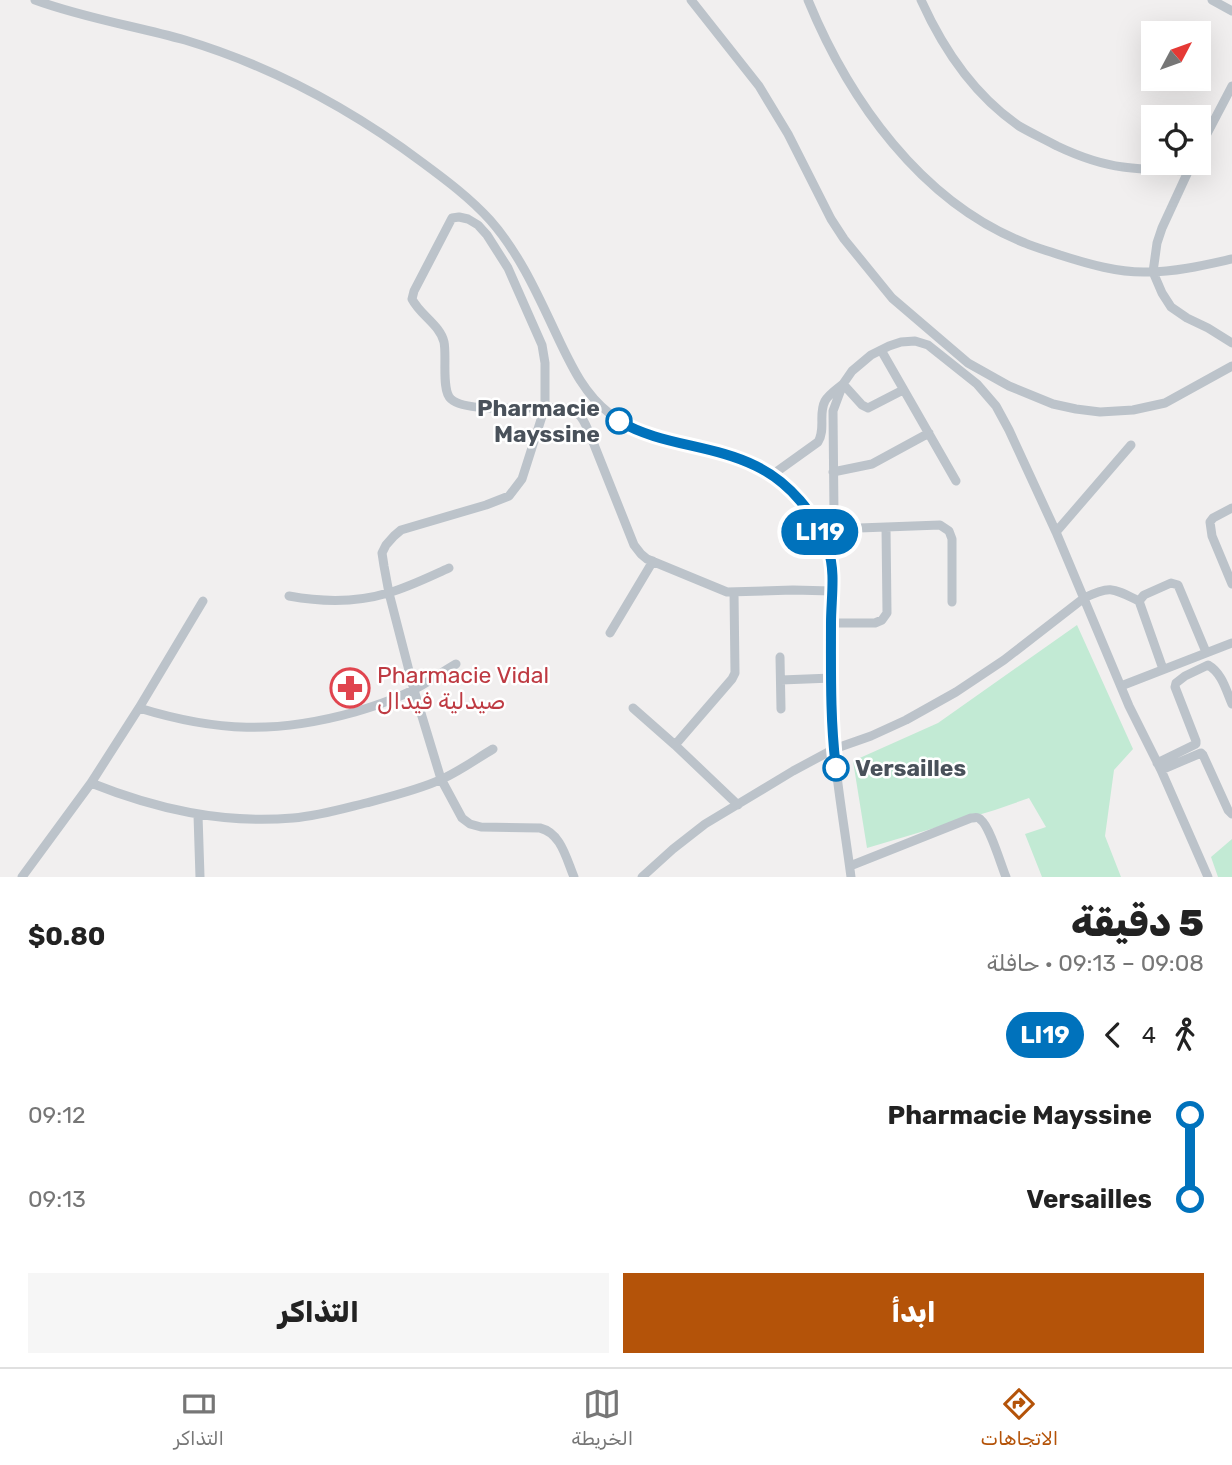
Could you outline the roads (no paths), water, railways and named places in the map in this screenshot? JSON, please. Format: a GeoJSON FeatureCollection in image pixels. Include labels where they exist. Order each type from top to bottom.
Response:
{"type":"FeatureCollection","features":[{"type":"Feature","properties":{"kind":"street"},"geometry":{"type":"LineString","coordinates":[[35,0],[100,20],[181,39],[236,58],[329,101],[373,128],[436,172],[490,220],[524,271],[570,365],[587,392],[606,411],[634,430],[735,457],[772,475],[800,500],[814,519],[829,551],[833,575],[832,738],[851,877]]}},
{"type":"Feature","properties":{"kind":"street"},"geometry":{"type":"LineString","coordinates":[[691,0],[759,86],[789,134],[831,219],[844,239],[892,298],[968,363],[1009,386],[1053,404],[1100,412],[1133,410],[1166,403],[1232,366]]}},
{"type":"Feature","properties":{"kind":"street"},"geometry":{"type":"LineString","coordinates":[[808,0],[850,83],[870,114],[920,174],[975,217],[1023,243],[1074,259],[1132,272],[1153,272],[1232,259]]}},
{"type":"Feature","properties":{"kind":"street"},"geometry":{"type":"LineString","coordinates":[[921,0],[932,24],[970,82],[1020,126],[1080,157],[1122,167],[1141,167]]}},
{"type":"Feature","properties":{"kind":"street"},"geometry":{"type":"LineString","coordinates":[[1212,0],[1232,11]]}},
{"type":"Feature","properties":{"kind":"street"},"geometry":{"type":"LineString","coordinates":[[1211,126],[1232,86]]}},
{"type":"Feature","properties":{"kind":"street"},"geometry":{"type":"LineString","coordinates":[[1186,175],[1162,228],[1153,272],[1171,307],[1232,343]]}},
{"type":"Feature","properties":{"kind":"street"},"geometry":{"type":"LineString","coordinates":[[574,877],[559,842],[548,830],[481,827],[462,818],[442,779],[414,690],[389,593],[383,553],[386,545],[401,530],[509,496],[522,479],[545,407],[545,363],[542,345],[508,268],[478,225],[468,219],[452,218],[412,299],[443,338],[446,394],[457,403],[471,407],[545,407],[572,409],[583,420],[634,545],[644,558],[711,586],[734,592],[832,592]]}},
{"type":"Feature","properties":{"kind":"street"},"geometry":{"type":"LineString","coordinates":[[825,542],[832,529],[833,411],[843,384],[852,371],[881,350],[901,342],[915,341],[928,345],[977,384],[996,406],[1009,430],[1056,532],[1129,706],[1208,877]]}},
{"type":"Feature","properties":{"kind":"street"},"geometry":{"type":"LineString","coordinates":[[881,350],[956,481]]}},
{"type":"Feature","properties":{"kind":"street"},"geometry":{"type":"LineString","coordinates":[[772,475],[818,442],[823,430],[824,403],[843,384]]}},
{"type":"Feature","properties":{"kind":"street"},"geometry":{"type":"LineString","coordinates":[[843,384],[868,408],[903,390]]}},
{"type":"Feature","properties":{"kind":"street"},"geometry":{"type":"LineString","coordinates":[[833,472],[872,464],[929,433]]}},
{"type":"Feature","properties":{"kind":"street"},"geometry":{"type":"LineString","coordinates":[[1056,532],[1131,445]]}},
{"type":"Feature","properties":{"kind":"street"},"geometry":{"type":"LineString","coordinates":[[1232,508],[1210,522],[1212,536],[1232,584]]}},
{"type":"Feature","properties":{"kind":"street"},"geometry":{"type":"LineString","coordinates":[[832,529],[940,525],[949,531],[952,539],[952,603]]}},
{"type":"Feature","properties":{"kind":"street"},"geometry":{"type":"LineString","coordinates":[[831,623],[875,623],[882,620],[887,613],[886,527]]}},
{"type":"Feature","properties":{"kind":"street"},"geometry":{"type":"LineString","coordinates":[[610,633],[653,561]]}},
{"type":"Feature","properties":{"kind":"street"},"geometry":{"type":"LineString","coordinates":[[289,596],[311,600],[365,599],[389,593],[449,568]]}},
{"type":"Feature","properties":{"kind":"street"},"geometry":{"type":"LineString","coordinates":[[1139,601],[1144,595],[1171,583],[1178,585],[1206,652]]}},
{"type":"Feature","properties":{"kind":"street"},"geometry":{"type":"LineString","coordinates":[[642,877],[705,824],[834,749],[889,728],[956,692],[1019,649],[1084,598],[1097,592],[1115,589],[1139,601],[1163,669]]}},
{"type":"Feature","properties":{"kind":"street"},"geometry":{"type":"LineString","coordinates":[[675,745],[735,673],[734,592]]}},
{"type":"Feature","properties":{"kind":"street"},"geometry":{"type":"LineString","coordinates":[[22,877],[91,783],[203,601]]}},
{"type":"Feature","properties":{"kind":"street"},"geometry":{"type":"LineString","coordinates":[[1121,686],[1232,643]]}},
{"type":"Feature","properties":{"kind":"street"},"geometry":{"type":"LineString","coordinates":[[780,657],[781,709]]}},
{"type":"Feature","properties":{"kind":"street"},"geometry":{"type":"LineString","coordinates":[[139,708],[168,717],[236,728],[307,723],[383,703],[414,690],[456,664]]}},
{"type":"Feature","properties":{"kind":"street"},"geometry":{"type":"LineString","coordinates":[[1159,767],[1196,744],[1175,687],[1179,680],[1208,665],[1220,676],[1232,704]]}},
{"type":"Feature","properties":{"kind":"street"},"geometry":{"type":"LineString","coordinates":[[781,680],[832,678]]}},
{"type":"Feature","properties":{"kind":"street"},"geometry":{"type":"LineString","coordinates":[[633,708],[738,805]]}},
{"type":"Feature","properties":{"kind":"street"},"geometry":{"type":"LineString","coordinates":[[91,783],[150,804],[198,815],[258,820],[295,818],[382,799],[442,779],[493,749]]}},
{"type":"Feature","properties":{"kind":"street"},"geometry":{"type":"LineString","coordinates":[[1159,767],[1201,753],[1232,814]]}},
{"type":"Feature","properties":{"kind":"street"},"geometry":{"type":"LineString","coordinates":[[198,815],[200,877]]}},
{"type":"Feature","properties":{"kind":"street"},"geometry":{"type":"LineString","coordinates":[[850,866],[976,817],[987,828],[1006,877]]}},
{"type":"Feature","properties":{"kind":"place","name":"Pharmacie Mayssine"},"geometry":{"type":"Point","coordinates":[619,421]}},
{"type":"Feature","properties":{"kind":"place","name":"Pharmacie Vidal صيدلية فيدال"},"geometry":{"type":"Point","coordinates":[350,688]}},
{"type":"Feature","properties":{"kind":"place","name":"Versailles"},"geometry":{"type":"Point","coordinates":[836,768]}}]}
